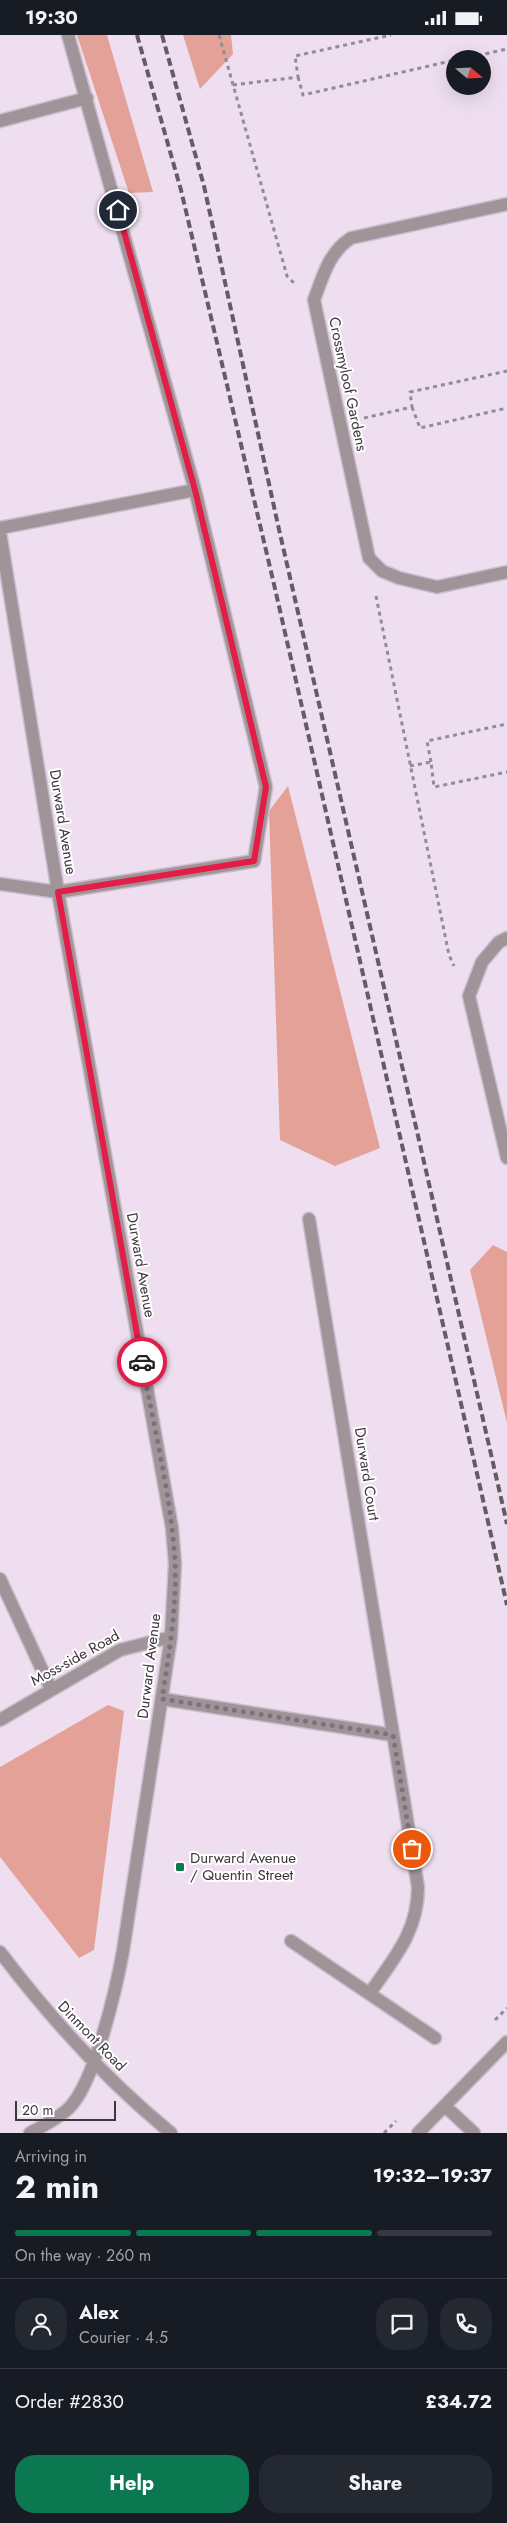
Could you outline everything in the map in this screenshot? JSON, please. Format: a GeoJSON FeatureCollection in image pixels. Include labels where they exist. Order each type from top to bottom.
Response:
{"type":"FeatureCollection","features":[{"type":"Feature","properties":{"kind":"street"},"geometry":{"type":"LineString","coordinates":[[0,884],[58,892],[254,861],[266,787],[195,490],[68,35]]}},
{"type":"Feature","properties":{"kind":"street"},"geometry":{"type":"LineString","coordinates":[[0,121],[87,98]]}},
{"type":"Feature","properties":{"kind":"street"},"geometry":{"type":"LineString","coordinates":[[314,300],[328,263],[340,245],[351,238],[507,204]]}},
{"type":"Feature","properties":{"kind":"street","name":"Crossmyloof Gardens"},"geometry":{"type":"LineString","coordinates":[[314,300],[369,558]]}},
{"type":"Feature","properties":{"kind":"street"},"geometry":{"type":"LineString","coordinates":[[0,530],[195,490]]}},
{"type":"Feature","properties":{"kind":"street","name":"Durward Avenue"},"geometry":{"type":"LineString","coordinates":[[0,530],[58,892],[172,1528],[175,1564],[171,1637],[123,1951],[115,1990],[82,2092],[69,2108],[30,2133]]}},
{"type":"Feature","properties":{"kind":"street"},"geometry":{"type":"LineString","coordinates":[[369,558],[382,571],[390,575],[437,587],[507,572]]}},
{"type":"Feature","properties":{"kind":"street"},"geometry":{"type":"LineString","coordinates":[[507,938],[500,942],[482,962],[469,996],[507,1158]]}},
{"type":"Feature","properties":{"kind":"street","name":"Durward Court"},"geometry":{"type":"LineString","coordinates":[[309,1219],[418,1887],[418,1908],[411,1929],[370,1993]]}},
{"type":"Feature","properties":{"kind":"street"},"geometry":{"type":"LineString","coordinates":[[0,1579],[51,1689]]}},
{"type":"Feature","properties":{"kind":"street","name":"Moss-side Road"},"geometry":{"type":"LineString","coordinates":[[0,1720],[120,1650],[171,1637]]}},
{"type":"Feature","properties":{"kind":"street"},"geometry":{"type":"LineString","coordinates":[[162,1699],[393,1735]]}},
{"type":"Feature","properties":{"kind":"street"},"geometry":{"type":"LineString","coordinates":[[291,1941],[434,2038]]}},
{"type":"Feature","properties":{"kind":"street","name":"Dinmont Road"},"geometry":{"type":"LineString","coordinates":[[0,1953],[45,2010],[93,2061],[134,2103],[171,2133]]}},
{"type":"Feature","properties":{"kind":"street"},"geometry":{"type":"LineString","coordinates":[[418,2133],[507,2042]]}},
{"type":"Feature","properties":{"kind":"street"},"geometry":{"type":"LineString","coordinates":[[445,2106],[474,2133]]}},
{"type":"Feature","properties":{"kind":"path"},"geometry":{"type":"LineString","coordinates":[[219,35],[287,276],[314,300]]}},
{"type":"Feature","properties":{"kind":"path"},"geometry":{"type":"LineString","coordinates":[[391,35],[295,56],[303,95],[446,62]]}},
{"type":"Feature","properties":{"kind":"path"},"geometry":{"type":"LineString","coordinates":[[491,53],[507,49]]}},
{"type":"Feature","properties":{"kind":"path"},"geometry":{"type":"LineString","coordinates":[[233,85],[298,77]]}},
{"type":"Feature","properties":{"kind":"path"},"geometry":{"type":"LineString","coordinates":[[507,371],[410,392],[412,407],[420,427],[507,408]]}},
{"type":"Feature","properties":{"kind":"path"},"geometry":{"type":"LineString","coordinates":[[339,424],[412,407]]}},
{"type":"Feature","properties":{"kind":"path"},"geometry":{"type":"LineString","coordinates":[[369,558],[449,955],[469,996]]}},
{"type":"Feature","properties":{"kind":"path"},"geometry":{"type":"LineString","coordinates":[[507,724],[427,741],[434,787],[507,772]]}},
{"type":"Feature","properties":{"kind":"path"},"geometry":{"type":"LineString","coordinates":[[410,766],[431,762]]}},
{"type":"Feature","properties":{"kind":"shaded area"},"geometry":{"type":"Polygon","coordinates":[[[77,35],[107,35],[153,192],[129,193],[77,35]]]}},
{"type":"Feature","properties":{"kind":"shaded area"},"geometry":{"type":"Polygon","coordinates":[[[183,35],[231,35],[233,54],[200,89],[183,35]]]}},
{"type":"Feature","properties":{"kind":"shaded area"},"geometry":{"type":"Polygon","coordinates":[[[288,786],[380,1148],[335,1166],[280,1140],[269,811],[288,786]]]}},
{"type":"Feature","properties":{"kind":"shaded area"},"geometry":{"type":"Polygon","coordinates":[[[493,1245],[507,1252],[507,1423],[470,1270],[493,1245]]]}},
{"type":"Feature","properties":{"kind":"shaded area"},"geometry":{"type":"Polygon","coordinates":[[[108,1705],[124,1711],[94,1950],[79,1958],[0,1857],[0,1767],[108,1705]]]}},
{"type":"Feature","properties":{"kind":"railway"},"geometry":{"type":"LineString","coordinates":[[137,35],[181,190],[273,580],[507,1605]]}},
{"type":"Feature","properties":{"kind":"railway"},"geometry":{"type":"LineString","coordinates":[[162,35],[204,186],[278,525],[507,1524]]}},
{"type":"Feature","properties":{"kind":"way so far"},"geometry":{"type":"LineString","coordinates":[[142,1362],[172,1528],[175,1564],[171,1637],[162,1699],[393,1735],[412,1849]]}},
{"type":"Feature","properties":{"kind":"place","name":"Durward Avenue / Quentin Street"},"geometry":{"type":"Point","coordinates":[180,1867]}},
{"type":"Feature","properties":{"kind":"route"},"geometry":{"type":"LineString","coordinates":[[118,210],[195,490],[266,787],[254,861],[58,892],[142,1362]]}}]}
